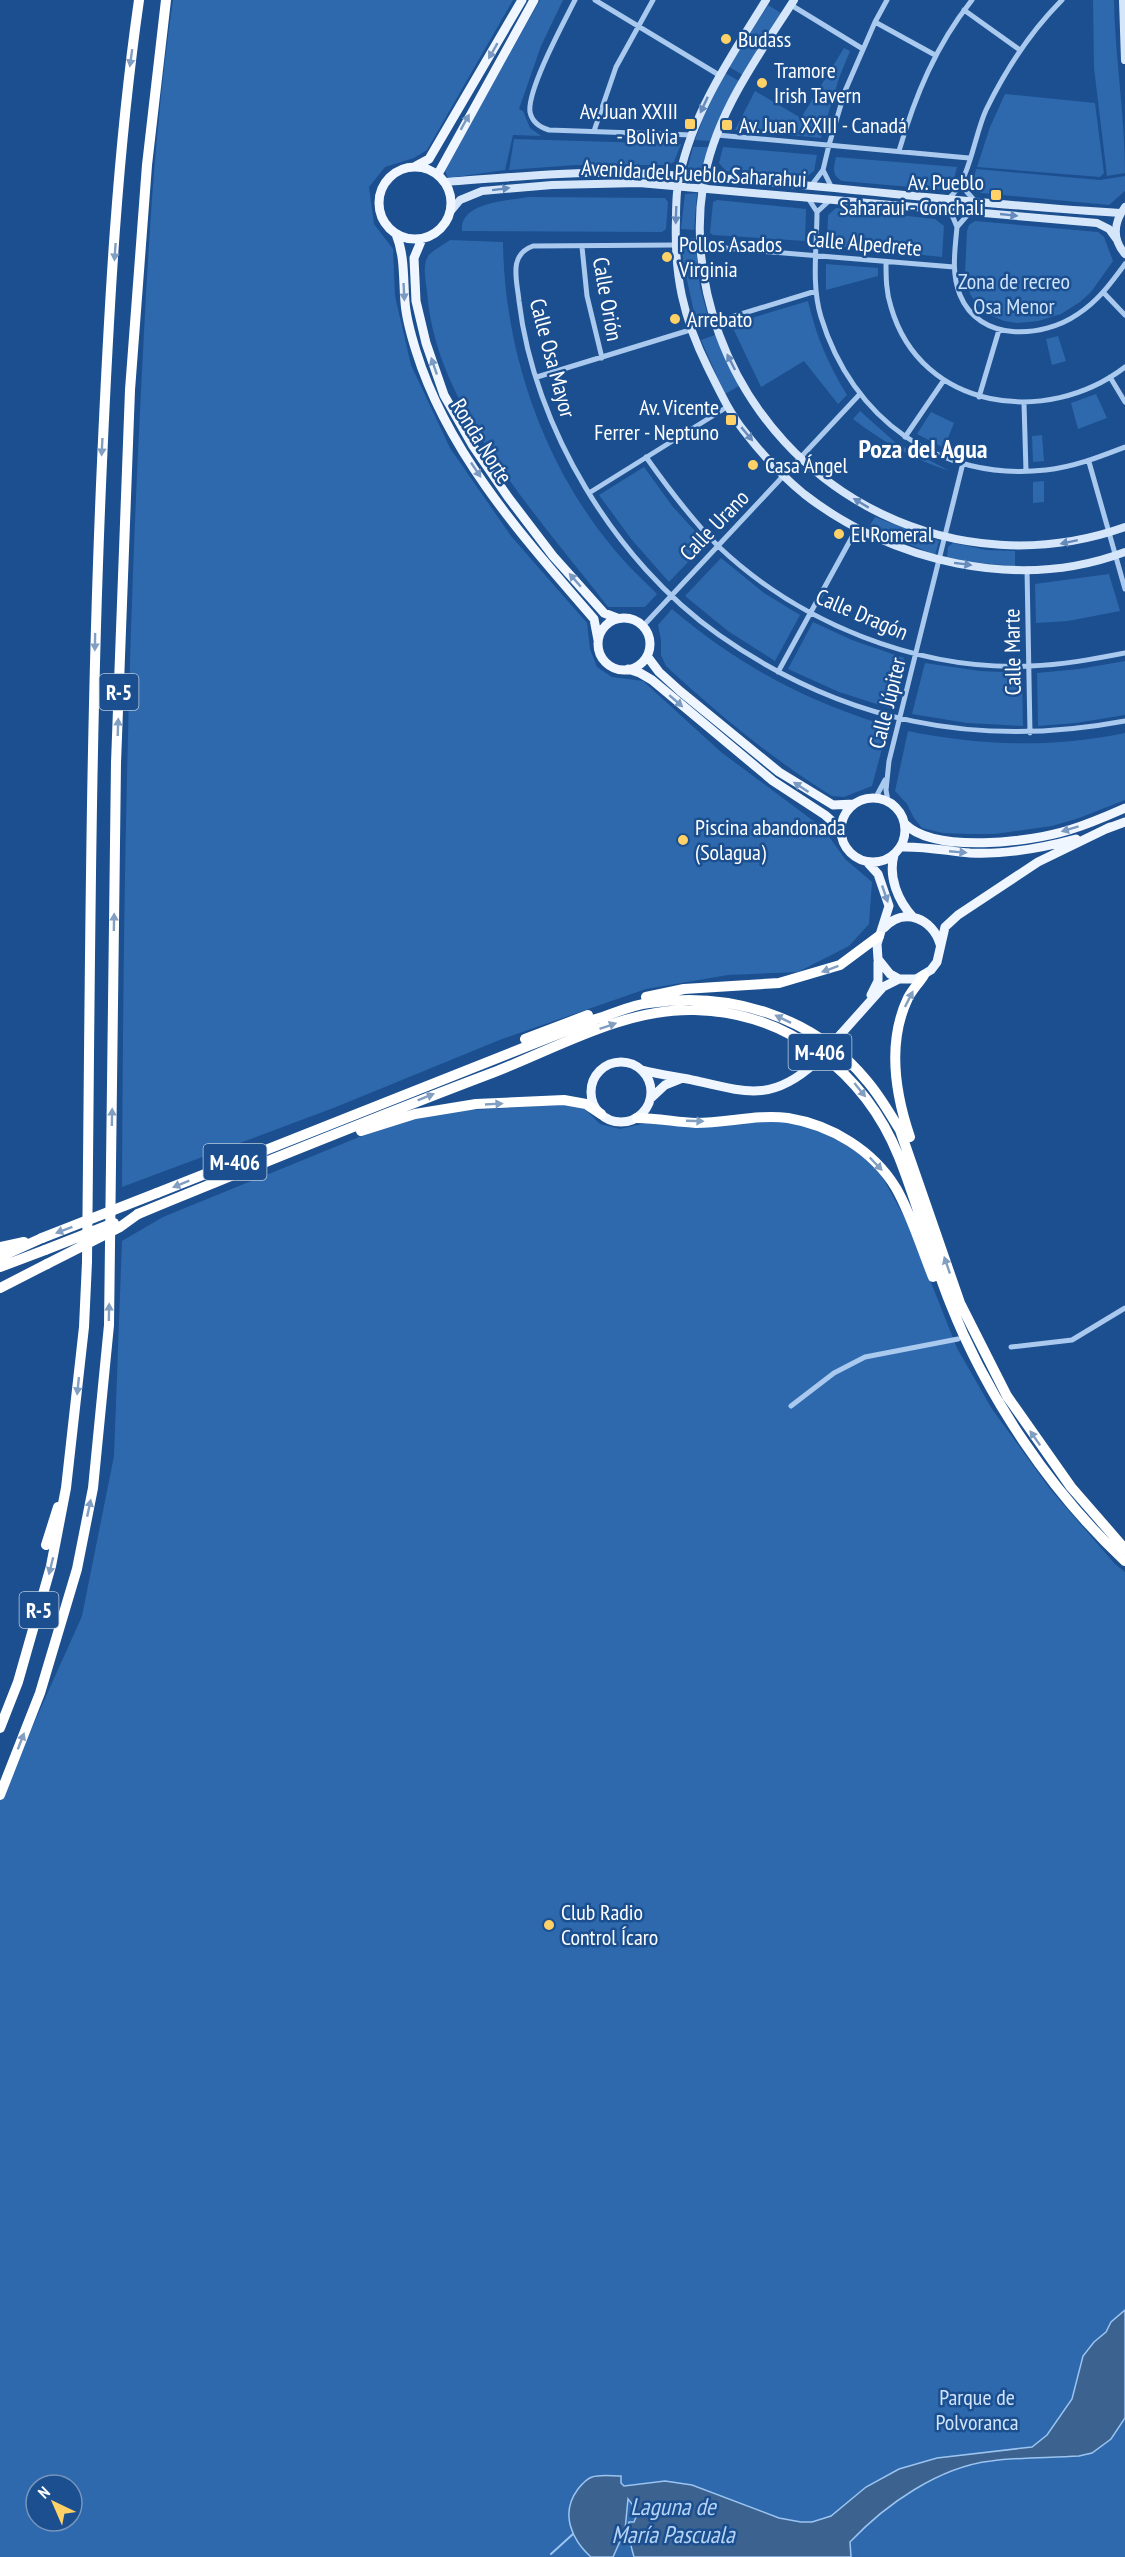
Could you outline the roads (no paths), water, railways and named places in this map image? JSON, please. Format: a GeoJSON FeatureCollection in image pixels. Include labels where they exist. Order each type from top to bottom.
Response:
{"type":"FeatureCollection","features":[{"type":"Feature","properties":{"kind":"highway","name":"R-5"},"geometry":{"type":"LineString","coordinates":[[0,1728],[18,1682],[51,1566],[66,1488],[84,1328],[87,1262],[95,616],[106,372],[128,80],[140,0]]}},
{"type":"Feature","properties":{"kind":"highway","name":"R-5"},"geometry":{"type":"LineString","coordinates":[[0,1795],[40,1693],[77,1569],[93,1488],[109,1325],[116,764],[129,390],[147,165],[166,0]]}},
{"type":"Feature","properties":{"kind":"highway"},"geometry":{"type":"LineString","coordinates":[[313,1131],[360,1108],[565,1023],[633,1000],[684,989],[778,983],[824,971],[849,960],[880,933]]}},
{"type":"Feature","properties":{"kind":"highway","name":"M-406"},"geometry":{"type":"LineString","coordinates":[[924,975],[908,997],[898,1025],[895,1067],[901,1111],[932,1203],[935,1228]]}},
{"type":"Feature","properties":{"kind":"highway","name":"M-406"},"geometry":{"type":"LineString","coordinates":[[0,1257],[42,1238],[596,1019],[646,1003],[689,999],[734,1003],[775,1015],[812,1033],[842,1055],[867,1081],[900,1130],[960,1303],[1007,1396],[1071,1487],[1125,1549]]}},
{"type":"Feature","properties":{"kind":"highway","name":"M-406"},"geometry":{"type":"LineString","coordinates":[[0,1267],[256,1168],[447,1089],[638,1016],[695,1010],[724,1012],[770,1024],[811,1046],[835,1063],[877,1112],[901,1163],[940,1278],[964,1337],[992,1390],[1023,1440]]}},
{"type":"Feature","properties":{"kind":"highway"},"geometry":{"type":"LineString","coordinates":[[256,1168],[294,1157],[351,1134],[442,1108],[564,1100],[586,1104],[601,1114]]}},
{"type":"Feature","properties":{"kind":"highway","name":"M-406"},"geometry":{"type":"LineString","coordinates":[[637,1118],[697,1123],[743,1118],[787,1118],[824,1127],[855,1145],[878,1165],[896,1187],[958,1339],[989,1391],[1064,1494],[1125,1561]]}},
{"type":"Feature","properties":{"kind":"highway","name":"M-406"},"geometry":{"type":"LineString","coordinates":[[0,1288],[120,1227],[138,1214]]}},
{"type":"Feature","properties":{"kind":"highway","name":"M-406"},"geometry":{"type":"LineString","coordinates":[[0,1247],[42,1238]]}},
{"type":"Feature","properties":{"kind":"highway"},"geometry":{"type":"LineString","coordinates":[[46,1545],[52,1520],[66,1488]]}},
{"type":"Feature","properties":{"kind":"main road"},"geometry":{"type":"LineString","coordinates":[[415,166],[438,174],[446,182],[452,202],[446,223],[438,231],[422,238],[406,238],[396,234],[387,226],[381,215],[378,203],[381,190],[387,179],[397,171],[429,159],[522,0]]}},
{"type":"Feature","properties":{"kind":"main road"},"geometry":{"type":"LineString","coordinates":[[438,174],[534,0]]}},
{"type":"Feature","properties":{"kind":"main road"},"geometry":{"type":"LineString","coordinates":[[766,0],[719,75],[704,104],[679,180],[675,245],[679,288],[690,330],[727,407],[743,431],[803,494],[880,540],[939,561],[1010,570],[1064,568],[1125,552]]}},
{"type":"Feature","properties":{"kind":"main road"},"geometry":{"type":"LineString","coordinates":[[1123,0],[1125,60]]}},
{"type":"Feature","properties":{"kind":"main road"},"geometry":{"type":"LineString","coordinates":[[792,2],[743,80],[717,135],[702,188],[699,246],[704,285],[727,356],[751,398],[773,430],[825,481],[863,505],[897,522],[944,537],[1015,547],[1058,544],[1109,533],[1125,527]]}},
{"type":"Feature","properties":{"kind":"main road","name":"Avenida del Pueblo Saharahui"},"geometry":{"type":"LineString","coordinates":[[446,182],[577,173],[679,180],[702,188],[1097,223],[1109,229],[1117,240]]}},
{"type":"Feature","properties":{"kind":"main road","name":"Avenida del Pueblo Saharahui"},"geometry":{"type":"LineString","coordinates":[[450,212],[460,200],[470,195],[506,188],[705,177],[975,201],[1123,210]]}},
{"type":"Feature","properties":{"kind":"main road"},"geometry":{"type":"LineString","coordinates":[[1123,210],[1116,222],[1117,240],[1125,254]]}},
{"type":"Feature","properties":{"kind":"main road","name":"Ronda Norte"},"geometry":{"type":"LineString","coordinates":[[396,234],[402,248],[405,305],[415,349],[432,398],[462,450],[498,504],[594,619],[598,640]]}},
{"type":"Feature","properties":{"kind":"main road","name":"Ronda Norte"},"geometry":{"type":"LineString","coordinates":[[422,238],[414,258],[416,301],[426,343],[444,395],[473,446],[508,497],[554,556],[604,614],[617,618]]}},
{"type":"Feature","properties":{"kind":"main road"},"geometry":{"type":"LineString","coordinates":[[617,618],[631,619],[643,626],[650,640],[647,656],[636,667],[620,669],[605,662],[598,648],[598,640],[604,626],[617,618]]}},
{"type":"Feature","properties":{"kind":"main road"},"geometry":{"type":"LineString","coordinates":[[647,656],[659,672],[680,691],[779,772],[833,805],[854,804],[876,797],[888,801],[902,815],[905,824],[904,840],[891,867],[898,896],[913,917]]}},
{"type":"Feature","properties":{"kind":"main road"},"geometry":{"type":"LineString","coordinates":[[628,669],[652,680],[764,774],[825,815],[841,829]]}},
{"type":"Feature","properties":{"kind":"main road"},"geometry":{"type":"LineString","coordinates":[[854,804],[847,811],[841,829],[842,838],[851,854],[867,862],[878,874],[889,906],[877,944],[878,981],[868,1002]]}},
{"type":"Feature","properties":{"kind":"main road"},"geometry":{"type":"LineString","coordinates":[[905,824],[915,833],[927,838],[951,841],[1006,841],[1068,830],[1125,808]]}},
{"type":"Feature","properties":{"kind":"main road"},"geometry":{"type":"LineString","coordinates":[[867,862],[876,862],[897,851],[916,847],[973,853],[1007,852],[1063,843],[1125,822]]}},
{"type":"Feature","properties":{"kind":"main road"},"geometry":{"type":"LineString","coordinates":[[642,1071],[742,1092],[771,1090],[797,1079],[815,1063],[883,987],[899,979],[916,979],[924,975],[937,962],[939,944],[945,927],[958,915],[995,893],[1038,862],[1110,827]]}},
{"type":"Feature","properties":{"kind":"main road"},"geometry":{"type":"LineString","coordinates":[[880,933],[896,919],[913,917],[921,919],[933,929],[939,944]]}},
{"type":"Feature","properties":{"kind":"main road"},"geometry":{"type":"LineString","coordinates":[[878,959],[883,968],[899,979]]}},
{"type":"Feature","properties":{"kind":"main road"},"geometry":{"type":"LineString","coordinates":[[650,1099],[648,1079],[634,1065],[616,1063],[599,1072],[592,1089],[592,1098],[601,1114],[618,1122],[637,1118],[643,1113],[650,1099],[665,1085],[683,1078]]}},
{"type":"Feature","properties":{"kind":"street"},"geometry":{"type":"LineString","coordinates":[[575,0],[550,47],[531,101],[530,110],[537,124],[543,128],[692,135]]}},
{"type":"Feature","properties":{"kind":"street"},"geometry":{"type":"LineString","coordinates":[[595,0],[719,75]]}},
{"type":"Feature","properties":{"kind":"street"},"geometry":{"type":"LineString","coordinates":[[594,131],[610,81],[637,26],[653,0]]}},
{"type":"Feature","properties":{"kind":"street"},"geometry":{"type":"LineString","coordinates":[[810,186],[824,170],[845,91],[862,49],[888,0]]}},
{"type":"Feature","properties":{"kind":"street"},"geometry":{"type":"LineString","coordinates":[[899,151],[915,99],[935,55],[972,0]]}},
{"type":"Feature","properties":{"kind":"street"},"geometry":{"type":"LineString","coordinates":[[949,198],[958,190],[964,178],[985,112],[1020,50],[1062,0]]}},
{"type":"Feature","properties":{"kind":"street"},"geometry":{"type":"LineString","coordinates":[[792,2],[862,49]]}},
{"type":"Feature","properties":{"kind":"street"},"geometry":{"type":"LineString","coordinates":[[964,10],[1020,50]]}},
{"type":"Feature","properties":{"kind":"street"},"geometry":{"type":"LineString","coordinates":[[875,22],[935,55]]}},
{"type":"Feature","properties":{"kind":"street"},"geometry":{"type":"LineString","coordinates":[[717,135],[969,158]]}},
{"type":"Feature","properties":{"kind":"street"},"geometry":{"type":"LineString","coordinates":[[824,170],[832,188]]}},
{"type":"Feature","properties":{"kind":"street"},"geometry":{"type":"LineString","coordinates":[[964,178],[966,191],[975,201]]}},
{"type":"Feature","properties":{"kind":"street"},"geometry":{"type":"LineString","coordinates":[[807,197],[817,212],[816,291],[820,316],[837,360],[859,395],[887,425],[918,445],[963,463],[1005,471],[1046,470],[1089,462],[1125,447]]}},
{"type":"Feature","properties":{"kind":"street"},"geometry":{"type":"LineString","coordinates":[[817,212],[831,199]]}},
{"type":"Feature","properties":{"kind":"street"},"geometry":{"type":"LineString","coordinates":[[949,209],[957,227],[954,267],[960,295],[970,311],[980,320],[999,330],[1020,333],[1051,328],[1078,314],[1103,292],[1125,264]]}},
{"type":"Feature","properties":{"kind":"street"},"geometry":{"type":"LineString","coordinates":[[957,227],[971,211]]}},
{"type":"Feature","properties":{"kind":"street"},"geometry":{"type":"LineString","coordinates":[[582,247],[675,245]]}},
{"type":"Feature","properties":{"kind":"street","name":"Calle Osa Mayor"},"geometry":{"type":"LineString","coordinates":[[582,247],[533,246],[521,253],[515,264],[521,317],[554,428],[589,493],[622,542],[671,594],[718,634],[778,672],[833,698],[900,719],[964,731],[1030,733],[1093,727],[1125,721]]}},
{"type":"Feature","properties":{"kind":"street","name":"Calle Alpedrete"},"geometry":{"type":"LineString","coordinates":[[699,246],[954,267]]}},
{"type":"Feature","properties":{"kind":"street","name":"Calle Orión"},"geometry":{"type":"LineString","coordinates":[[582,247],[587,296],[602,358]]}},
{"type":"Feature","properties":{"kind":"street"},"geometry":{"type":"LineString","coordinates":[[886,262],[887,293],[898,326],[911,349],[944,380],[979,397],[1024,403],[1068,396],[1110,377],[1125,367]]}},
{"type":"Feature","properties":{"kind":"street"},"geometry":{"type":"LineString","coordinates":[[715,322],[816,291]]}},
{"type":"Feature","properties":{"kind":"street"},"geometry":{"type":"LineString","coordinates":[[1103,292],[1125,315]]}},
{"type":"Feature","properties":{"kind":"street"},"geometry":{"type":"LineString","coordinates":[[537,377],[690,330]]}},
{"type":"Feature","properties":{"kind":"street"},"geometry":{"type":"LineString","coordinates":[[979,397],[999,330]]}},
{"type":"Feature","properties":{"kind":"street"},"geometry":{"type":"LineString","coordinates":[[1110,377],[1125,402]]}},
{"type":"Feature","properties":{"kind":"street"},"geometry":{"type":"LineString","coordinates":[[905,437],[944,380]]}},
{"type":"Feature","properties":{"kind":"street","name":"Calle Urano"},"geometry":{"type":"LineString","coordinates":[[643,626],[859,395]]}},
{"type":"Feature","properties":{"kind":"street"},"geometry":{"type":"LineString","coordinates":[[1024,403],[1026,471]]}},
{"type":"Feature","properties":{"kind":"street"},"geometry":{"type":"LineString","coordinates":[[589,493],[727,407]]}},
{"type":"Feature","properties":{"kind":"street","name":"Calle Dragón"},"geometry":{"type":"LineString","coordinates":[[646,457],[675,497],[717,545],[764,584],[810,613],[850,632],[916,654],[968,663],[1029,666],[1125,653]]}},
{"type":"Feature","properties":{"kind":"street"},"geometry":{"type":"LineString","coordinates":[[1089,462],[1125,589]]}},
{"type":"Feature","properties":{"kind":"street","name":"Calle Júpiter"},"geometry":{"type":"LineString","coordinates":[[888,801],[887,776],[963,463]]}},
{"type":"Feature","properties":{"kind":"street"},"geometry":{"type":"LineString","coordinates":[[778,672],[857,528]]}},
{"type":"Feature","properties":{"kind":"street","name":"Calle Marte"},"geometry":{"type":"LineString","coordinates":[[1027,569],[1030,733]]}},
{"type":"Feature","properties":{"kind":"street","name":"Calle Júpiter"},"geometry":{"type":"LineString","coordinates":[[876,797],[887,776]]}},
{"type":"Feature","properties":{"kind":"street"},"geometry":{"type":"LineString","coordinates":[[1011,1347],[1072,1340],[1125,1308]]}},
{"type":"Feature","properties":{"kind":"street"},"geometry":{"type":"LineString","coordinates":[[791,1406],[834,1373],[865,1357],[958,1339]]}},
{"type":"Feature","properties":{"kind":"water","name":"Laguna de María Pascuala"},"geometry":{"type":"Polygon","coordinates":[[[1125,2310],[1125,2418],[1111,2439],[1092,2453],[1079,2456],[991,2461],[971,2465],[933,2479],[897,2501],[864,2528],[850,2542],[851,2557],[634,2557],[627,2531],[629,2522],[634,2522],[636,2517],[628,2499],[625,2530],[613,2557],[591,2557],[573,2534],[569,2516],[573,2498],[584,2482],[595,2476],[621,2476],[621,2483],[624,2486],[665,2481],[692,2485],[779,2518],[812,2522],[831,2516],[866,2487],[899,2469],[937,2458],[1032,2447],[1047,2435],[1072,2399],[1083,2356],[1106,2332],[1111,2322],[1125,2310]]]}},
{"type":"Feature","properties":{"kind":"waterway"},"geometry":{"type":"LineString","coordinates":[[551,2554],[573,2534]]}},
{"type":"Feature","properties":{"kind":"place","name":"Budass"},"geometry":{"type":"Point","coordinates":[726,39]}},
{"type":"Feature","properties":{"kind":"place","name":"Tramore Irish Tavern"},"geometry":{"type":"Point","coordinates":[762,83]}},
{"type":"Feature","properties":{"kind":"place","name":"Av. Juan XXIII - Bolivia"},"geometry":{"type":"Point","coordinates":[690,124]}},
{"type":"Feature","properties":{"kind":"place","name":"Av. Juan XXIII - Canadá"},"geometry":{"type":"Point","coordinates":[727,125]}},
{"type":"Feature","properties":{"kind":"place","name":"Av. Pueblo Saharaui - Conchali"},"geometry":{"type":"Point","coordinates":[996,195]}},
{"type":"Feature","properties":{"kind":"place","name":"Pollos Asados Virginia"},"geometry":{"type":"Point","coordinates":[667,257]}},
{"type":"Feature","properties":{"kind":"place","name":"Arrebato"},"geometry":{"type":"Point","coordinates":[675,319]}},
{"type":"Feature","properties":{"kind":"place","name":"Av. Vicente Ferrer - Neptuno"},"geometry":{"type":"Point","coordinates":[731,420]}},
{"type":"Feature","properties":{"kind":"place","name":"Casa Ángel"},"geometry":{"type":"Point","coordinates":[753,465]}},
{"type":"Feature","properties":{"kind":"place","name":"El Romeral"},"geometry":{"type":"Point","coordinates":[839,534]}},
{"type":"Feature","properties":{"kind":"place","name":"Piscina abandonada (Solagua)"},"geometry":{"type":"Point","coordinates":[683,840]}},
{"type":"Feature","properties":{"kind":"place","name":"Club Radio Control Ícaro"},"geometry":{"type":"Point","coordinates":[549,1925]}},
{"type":"Feature","properties":{"kind":"district","name":"Poza del Agua"},"geometry":{"type":"Point","coordinates":[923,448]}},
{"type":"Feature","properties":{"kind":"park label","name":"Zona de recreo Osa Menor"},"geometry":{"type":"Point","coordinates":[1014,294]}},
{"type":"Feature","properties":{"kind":"park label","name":"Parque de Polvoranca"},"geometry":{"type":"Point","coordinates":[977,2410]}}]}
